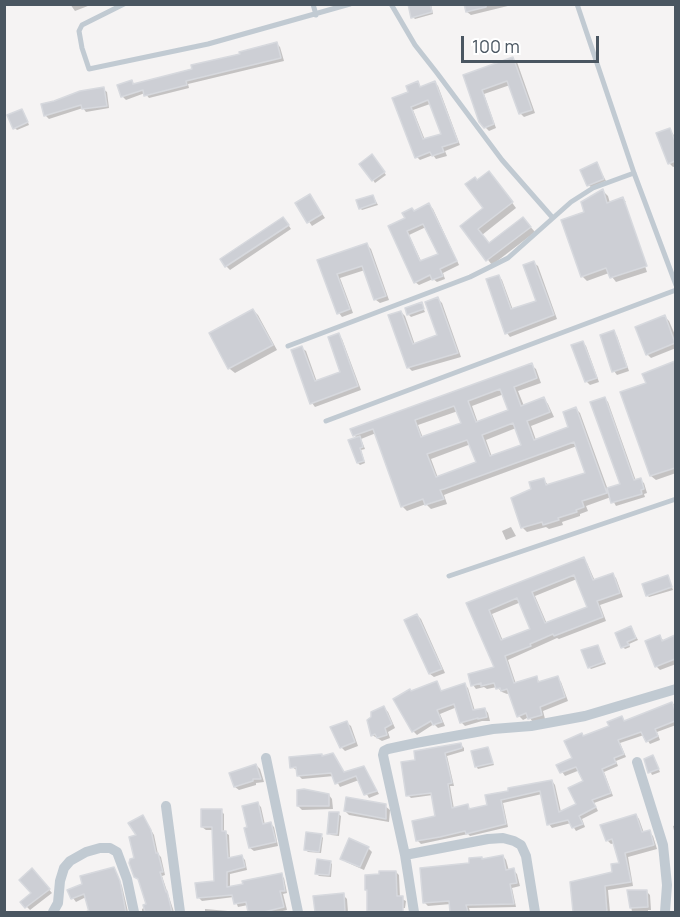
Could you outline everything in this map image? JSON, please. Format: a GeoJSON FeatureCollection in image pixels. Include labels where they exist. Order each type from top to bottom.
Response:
{"type":"FeatureCollection","features":[{"type":"Feature","properties":{"kind":"street"},"geometry":{"type":"LineString","coordinates":[[414,912],[405,855],[383,755],[388,748],[493,729],[531,726],[585,716],[675,689]]}},
{"type":"Feature","properties":{"kind":"street"},"geometry":{"type":"LineString","coordinates":[[266,758],[298,912]]}},
{"type":"Feature","properties":{"kind":"street"},"geometry":{"type":"LineString","coordinates":[[637,762],[663,845],[667,885],[664,912]]}},
{"type":"Feature","properties":{"kind":"street"},"geometry":{"type":"LineString","coordinates":[[166,806],[180,912]]}},
{"type":"Feature","properties":{"kind":"street"},"geometry":{"type":"LineString","coordinates":[[405,855],[488,839],[503,838],[514,841],[520,845],[526,856],[535,912]]}},
{"type":"Feature","properties":{"kind":"street"},"geometry":{"type":"LineString","coordinates":[[53,912],[58,903],[64,868],[70,861],[86,852],[110,848],[117,852],[120,858],[134,912]]}},
{"type":"Feature","properties":{"kind":"lane"},"geometry":{"type":"LineString","coordinates":[[124,4],[82,25],[79,31],[80,39],[89,69],[208,44],[350,4]]}},
{"type":"Feature","properties":{"kind":"lane"},"geometry":{"type":"LineString","coordinates":[[313,4],[316,15]]}},
{"type":"Feature","properties":{"kind":"lane"},"geometry":{"type":"LineString","coordinates":[[391,4],[415,45],[436,73],[502,160],[552,217]]}},
{"type":"Feature","properties":{"kind":"lane"},"geometry":{"type":"LineString","coordinates":[[577,4],[634,173],[675,285]]}},
{"type":"Feature","properties":{"kind":"lane"},"geometry":{"type":"LineString","coordinates":[[288,346],[479,272],[508,258],[571,202],[593,188],[634,173]]}},
{"type":"Feature","properties":{"kind":"lane"},"geometry":{"type":"LineString","coordinates":[[326,421],[675,290]]}},
{"type":"Feature","properties":{"kind":"lane"},"geometry":{"type":"LineString","coordinates":[[449,576],[675,499]]}},
{"type":"Feature","properties":{"kind":"building"},"geometry":{"type":"Polygon","coordinates":[[[408,4],[430,4],[432,12],[411,18],[408,4]]]}},
{"type":"Feature","properties":{"kind":"building"},"geometry":{"type":"Polygon","coordinates":[[[464,4],[486,4],[486,7],[466,12],[464,4]]]}},
{"type":"Feature","properties":{"kind":"building"},"geometry":{"type":"Polygon","coordinates":[[[277,42],[281,58],[186,81],[187,85],[144,96],[143,90],[121,97],[117,85],[132,80],[133,84],[192,69],[191,65],[240,54],[239,52],[277,42]]]}},
{"type":"Feature","properties":{"kind":"building"},"geometry":{"type":"Polygon","coordinates":[[[513,57],[532,110],[519,114],[507,81],[482,90],[494,124],[484,128],[479,122],[463,75],[513,57]]]}},
{"type":"Feature","properties":{"kind":"building"},"geometry":{"type":"Polygon","coordinates":[[[418,81],[420,87],[435,81],[458,142],[442,147],[444,152],[432,156],[430,152],[415,158],[392,98],[408,92],[406,86],[418,81]],[[428,100],[411,107],[423,139],[441,134],[428,100]]]}},
{"type":"Feature","properties":{"kind":"building"},"geometry":{"type":"Polygon","coordinates":[[[104,87],[107,106],[82,109],[81,105],[44,116],[41,104],[80,91],[104,87]]]}},
{"type":"Feature","properties":{"kind":"building"},"geometry":{"type":"Polygon","coordinates":[[[22,109],[28,122],[13,129],[7,115],[22,109]]]}},
{"type":"Feature","properties":{"kind":"building"},"geometry":{"type":"Polygon","coordinates":[[[670,128],[675,141],[675,161],[668,164],[656,133],[670,128]]]}},
{"type":"Feature","properties":{"kind":"building"},"geometry":{"type":"Polygon","coordinates":[[[372,154],[385,172],[372,181],[359,164],[372,154]]]}},
{"type":"Feature","properties":{"kind":"building"},"geometry":{"type":"Polygon","coordinates":[[[597,162],[604,179],[587,186],[580,170],[597,162]]]}},
{"type":"Feature","properties":{"kind":"building"},"geometry":{"type":"Polygon","coordinates":[[[489,171],[513,202],[478,229],[489,243],[523,217],[531,227],[486,261],[460,226],[483,208],[465,184],[475,177],[477,180],[489,171]]]}},
{"type":"Feature","properties":{"kind":"building"},"geometry":{"type":"Polygon","coordinates":[[[603,189],[607,203],[623,197],[647,266],[610,278],[606,268],[581,277],[561,220],[584,212],[581,202],[603,189]]]}},
{"type":"Feature","properties":{"kind":"building"},"geometry":{"type":"Polygon","coordinates":[[[310,194],[322,214],[307,223],[295,203],[310,194]]]}},
{"type":"Feature","properties":{"kind":"building"},"geometry":{"type":"Polygon","coordinates":[[[373,195],[376,203],[359,209],[356,200],[373,195]]]}},
{"type":"Feature","properties":{"kind":"building"},"geometry":{"type":"Polygon","coordinates":[[[429,203],[457,261],[440,269],[443,276],[432,280],[430,275],[414,283],[388,226],[405,218],[402,213],[412,208],[414,211],[429,203]],[[423,224],[407,231],[420,261],[438,254],[423,224]]]}},
{"type":"Feature","properties":{"kind":"building"},"geometry":{"type":"Polygon","coordinates":[[[283,217],[289,225],[225,267],[220,259],[283,217]]]}},
{"type":"Feature","properties":{"kind":"building"},"geometry":{"type":"Polygon","coordinates":[[[367,243],[386,296],[374,300],[362,266],[337,274],[350,309],[337,314],[317,260],[367,243]]]}},
{"type":"Feature","properties":{"kind":"building"},"geometry":{"type":"Polygon","coordinates":[[[534,261],[554,315],[505,334],[486,279],[499,275],[511,309],[536,301],[523,265],[534,261]]]}},
{"type":"Feature","properties":{"kind":"building"},"geometry":{"type":"Polygon","coordinates":[[[438,297],[458,353],[407,368],[388,315],[401,311],[413,344],[437,335],[425,302],[438,297]]]}},
{"type":"Feature","properties":{"kind":"building"},"geometry":{"type":"Polygon","coordinates":[[[422,302],[424,309],[407,315],[405,308],[422,302]]]}},
{"type":"Feature","properties":{"kind":"building"},"geometry":{"type":"Polygon","coordinates":[[[253,309],[273,345],[228,369],[209,333],[253,309]]]}},
{"type":"Feature","properties":{"kind":"building"},"geometry":{"type":"Polygon","coordinates":[[[665,315],[675,343],[646,355],[635,327],[665,315]]]}},
{"type":"Feature","properties":{"kind":"building"},"geometry":{"type":"Polygon","coordinates":[[[614,330],[627,367],[612,372],[600,335],[614,330]]]}},
{"type":"Feature","properties":{"kind":"building"},"geometry":{"type":"Polygon","coordinates":[[[339,333],[358,386],[310,404],[291,350],[302,346],[315,381],[340,372],[328,337],[339,333]]]}},
{"type":"Feature","properties":{"kind":"building"},"geometry":{"type":"Polygon","coordinates":[[[583,341],[597,378],[585,382],[571,345],[583,341]]]}},
{"type":"Feature","properties":{"kind":"building"},"geometry":{"type":"Polygon","coordinates":[[[675,361],[675,468],[650,476],[620,392],[646,383],[642,374],[675,361]]]}},
{"type":"Feature","properties":{"kind":"building"},"geometry":{"type":"Polygon","coordinates":[[[532,363],[537,378],[514,387],[521,406],[544,397],[550,412],[527,421],[534,440],[568,427],[563,412],[576,407],[607,493],[582,501],[584,507],[576,510],[577,512],[558,518],[559,520],[521,528],[511,498],[531,489],[529,482],[544,478],[546,485],[585,473],[574,442],[440,490],[444,499],[425,505],[423,499],[401,507],[373,429],[353,436],[350,429],[532,363]],[[500,389],[468,401],[476,422],[508,410],[500,389]],[[454,406],[415,420],[421,437],[461,423],[454,406]],[[513,423],[482,435],[490,456],[521,445],[513,423]],[[467,440],[427,454],[436,477],[476,462],[467,440]]]}},
{"type":"Feature","properties":{"kind":"building"},"geometry":{"type":"Polygon","coordinates":[[[605,397],[634,480],[641,478],[644,489],[641,490],[642,494],[611,503],[607,488],[620,484],[590,402],[605,397]]]}},
{"type":"Feature","properties":{"kind":"building"},"geometry":{"type":"Polygon","coordinates":[[[360,436],[363,447],[360,448],[364,461],[357,463],[348,440],[360,436]]]}},
{"type":"Feature","properties":{"kind":"building"},"geometry":{"type":"Polygon","coordinates":[[[584,557],[593,580],[613,573],[620,593],[597,601],[603,617],[554,636],[553,634],[505,656],[514,683],[537,676],[538,682],[558,676],[565,697],[540,707],[542,715],[528,719],[526,713],[517,717],[507,689],[501,691],[500,688],[496,689],[494,683],[471,686],[468,674],[494,667],[466,603],[584,557]],[[574,575],[532,592],[545,623],[587,607],[574,575]],[[517,598],[489,610],[501,640],[530,629],[517,598]]]}},
{"type":"Feature","properties":{"kind":"building"},"geometry":{"type":"Polygon","coordinates":[[[668,575],[672,587],[646,596],[642,584],[668,575]]]}},
{"type":"Feature","properties":{"kind":"building"},"geometry":{"type":"Polygon","coordinates":[[[417,614],[442,669],[429,674],[404,620],[417,614]]]}},
{"type":"Feature","properties":{"kind":"building"},"geometry":{"type":"Polygon","coordinates":[[[631,626],[636,638],[627,642],[629,645],[621,648],[615,633],[631,626]]]}},
{"type":"Feature","properties":{"kind":"building"},"geometry":{"type":"Polygon","coordinates":[[[660,635],[662,641],[675,635],[675,659],[655,667],[645,641],[660,635]]]}},
{"type":"Feature","properties":{"kind":"building"},"geometry":{"type":"Polygon","coordinates":[[[598,645],[604,662],[588,668],[581,650],[598,645]]]}},
{"type":"Feature","properties":{"kind":"building"},"geometry":{"type":"Polygon","coordinates":[[[437,681],[441,691],[465,683],[473,710],[485,708],[487,717],[460,723],[454,704],[437,710],[442,722],[433,725],[431,721],[412,732],[393,699],[410,689],[411,691],[437,681]]]}},
{"type":"Feature","properties":{"kind":"building"},"geometry":{"type":"Polygon","coordinates":[[[672,702],[675,721],[655,729],[658,736],[646,742],[641,732],[618,740],[624,754],[614,758],[616,763],[602,769],[611,793],[592,800],[596,807],[579,816],[583,824],[572,828],[568,820],[547,825],[540,791],[501,800],[506,824],[466,834],[465,831],[416,841],[412,821],[435,816],[431,793],[406,796],[401,762],[415,760],[414,751],[461,743],[462,748],[445,753],[452,783],[448,784],[452,808],[468,804],[469,809],[487,805],[485,795],[508,791],[508,788],[552,780],[559,812],[576,804],[568,788],[583,781],[576,767],[560,773],[556,765],[572,758],[564,741],[582,733],[583,736],[609,726],[607,722],[622,716],[624,721],[672,702]]]}},
{"type":"Feature","properties":{"kind":"building"},"geometry":{"type":"Polygon","coordinates":[[[384,706],[392,724],[385,728],[387,735],[377,738],[375,734],[371,736],[367,720],[371,717],[371,712],[384,706]]]}},
{"type":"Feature","properties":{"kind":"building"},"geometry":{"type":"Polygon","coordinates":[[[347,721],[355,742],[340,748],[330,727],[347,721]]]}},
{"type":"Feature","properties":{"kind":"building"},"geometry":{"type":"Polygon","coordinates":[[[488,747],[493,763],[475,767],[471,751],[488,747]]]}},
{"type":"Feature","properties":{"kind":"building"},"geometry":{"type":"Polygon","coordinates":[[[333,753],[344,772],[364,766],[377,791],[364,795],[356,776],[335,784],[331,773],[297,776],[296,767],[290,768],[289,757],[322,754],[322,756],[333,753]]]}},
{"type":"Feature","properties":{"kind":"building"},"geometry":{"type":"Polygon","coordinates":[[[653,755],[659,769],[648,773],[644,759],[653,755]]]}},
{"type":"Feature","properties":{"kind":"building"},"geometry":{"type":"Polygon","coordinates":[[[256,764],[261,779],[253,779],[253,781],[234,787],[229,773],[256,764]]]}},
{"type":"Feature","properties":{"kind":"building"},"geometry":{"type":"Polygon","coordinates":[[[304,789],[329,794],[329,806],[297,806],[297,790],[304,789]]]}},
{"type":"Feature","properties":{"kind":"building"},"geometry":{"type":"Polygon","coordinates":[[[346,797],[386,804],[386,819],[344,811],[346,797]]]}},
{"type":"Feature","properties":{"kind":"building"},"geometry":{"type":"Polygon","coordinates":[[[258,802],[263,824],[271,822],[276,842],[249,848],[242,806],[258,802]]]}},
{"type":"Feature","properties":{"kind":"building"},"geometry":{"type":"Polygon","coordinates":[[[201,809],[222,809],[222,831],[226,831],[228,858],[242,855],[245,867],[227,872],[227,887],[243,884],[242,881],[282,873],[285,891],[280,891],[284,907],[264,912],[248,912],[246,902],[234,904],[232,895],[197,898],[195,883],[214,881],[212,827],[201,827],[201,809]]]}},
{"type":"Feature","properties":{"kind":"building"},"geometry":{"type":"Polygon","coordinates":[[[329,812],[339,812],[337,834],[327,834],[329,812]]]}},
{"type":"Feature","properties":{"kind":"building"},"geometry":{"type":"Polygon","coordinates":[[[636,814],[642,832],[650,830],[654,845],[625,853],[631,882],[605,886],[607,912],[573,912],[570,882],[612,872],[611,864],[619,863],[612,839],[606,841],[600,825],[636,814]]]}},
{"type":"Feature","properties":{"kind":"building"},"geometry":{"type":"Polygon","coordinates":[[[143,815],[151,830],[156,853],[158,853],[163,872],[160,872],[172,912],[145,912],[143,905],[146,904],[138,879],[134,877],[129,863],[130,859],[134,858],[129,837],[136,835],[128,823],[143,815]]]}},
{"type":"Feature","properties":{"kind":"building"},"geometry":{"type":"Polygon","coordinates":[[[306,832],[322,834],[319,852],[304,850],[306,832]]]}},
{"type":"Feature","properties":{"kind":"building"},"geometry":{"type":"Polygon","coordinates":[[[349,838],[369,847],[360,867],[340,859],[349,838]]]}},
{"type":"Feature","properties":{"kind":"building"},"geometry":{"type":"Polygon","coordinates":[[[503,855],[506,870],[514,868],[517,883],[510,884],[514,904],[466,905],[468,912],[450,912],[449,901],[423,903],[420,868],[469,863],[469,858],[482,857],[482,859],[503,855]]]}},
{"type":"Feature","properties":{"kind":"building"},"geometry":{"type":"Polygon","coordinates":[[[317,859],[331,861],[329,875],[315,874],[317,859]]]}},
{"type":"Feature","properties":{"kind":"building"},"geometry":{"type":"Polygon","coordinates":[[[114,867],[120,881],[126,912],[89,912],[84,894],[71,899],[67,890],[82,884],[80,876],[114,867]]]}},
{"type":"Feature","properties":{"kind":"building"},"geometry":{"type":"Polygon","coordinates":[[[32,868],[50,889],[25,908],[20,902],[31,893],[19,880],[32,868]]]}},
{"type":"Feature","properties":{"kind":"building"},"geometry":{"type":"Polygon","coordinates":[[[379,871],[396,871],[397,896],[403,896],[403,912],[367,911],[365,875],[379,874],[379,871]]]}},
{"type":"Feature","properties":{"kind":"building"},"geometry":{"type":"Polygon","coordinates":[[[627,890],[647,890],[648,907],[630,908],[627,890]]]}},
{"type":"Feature","properties":{"kind":"building"},"geometry":{"type":"Polygon","coordinates":[[[344,893],[345,912],[315,912],[313,896],[344,893]]]}}]}
